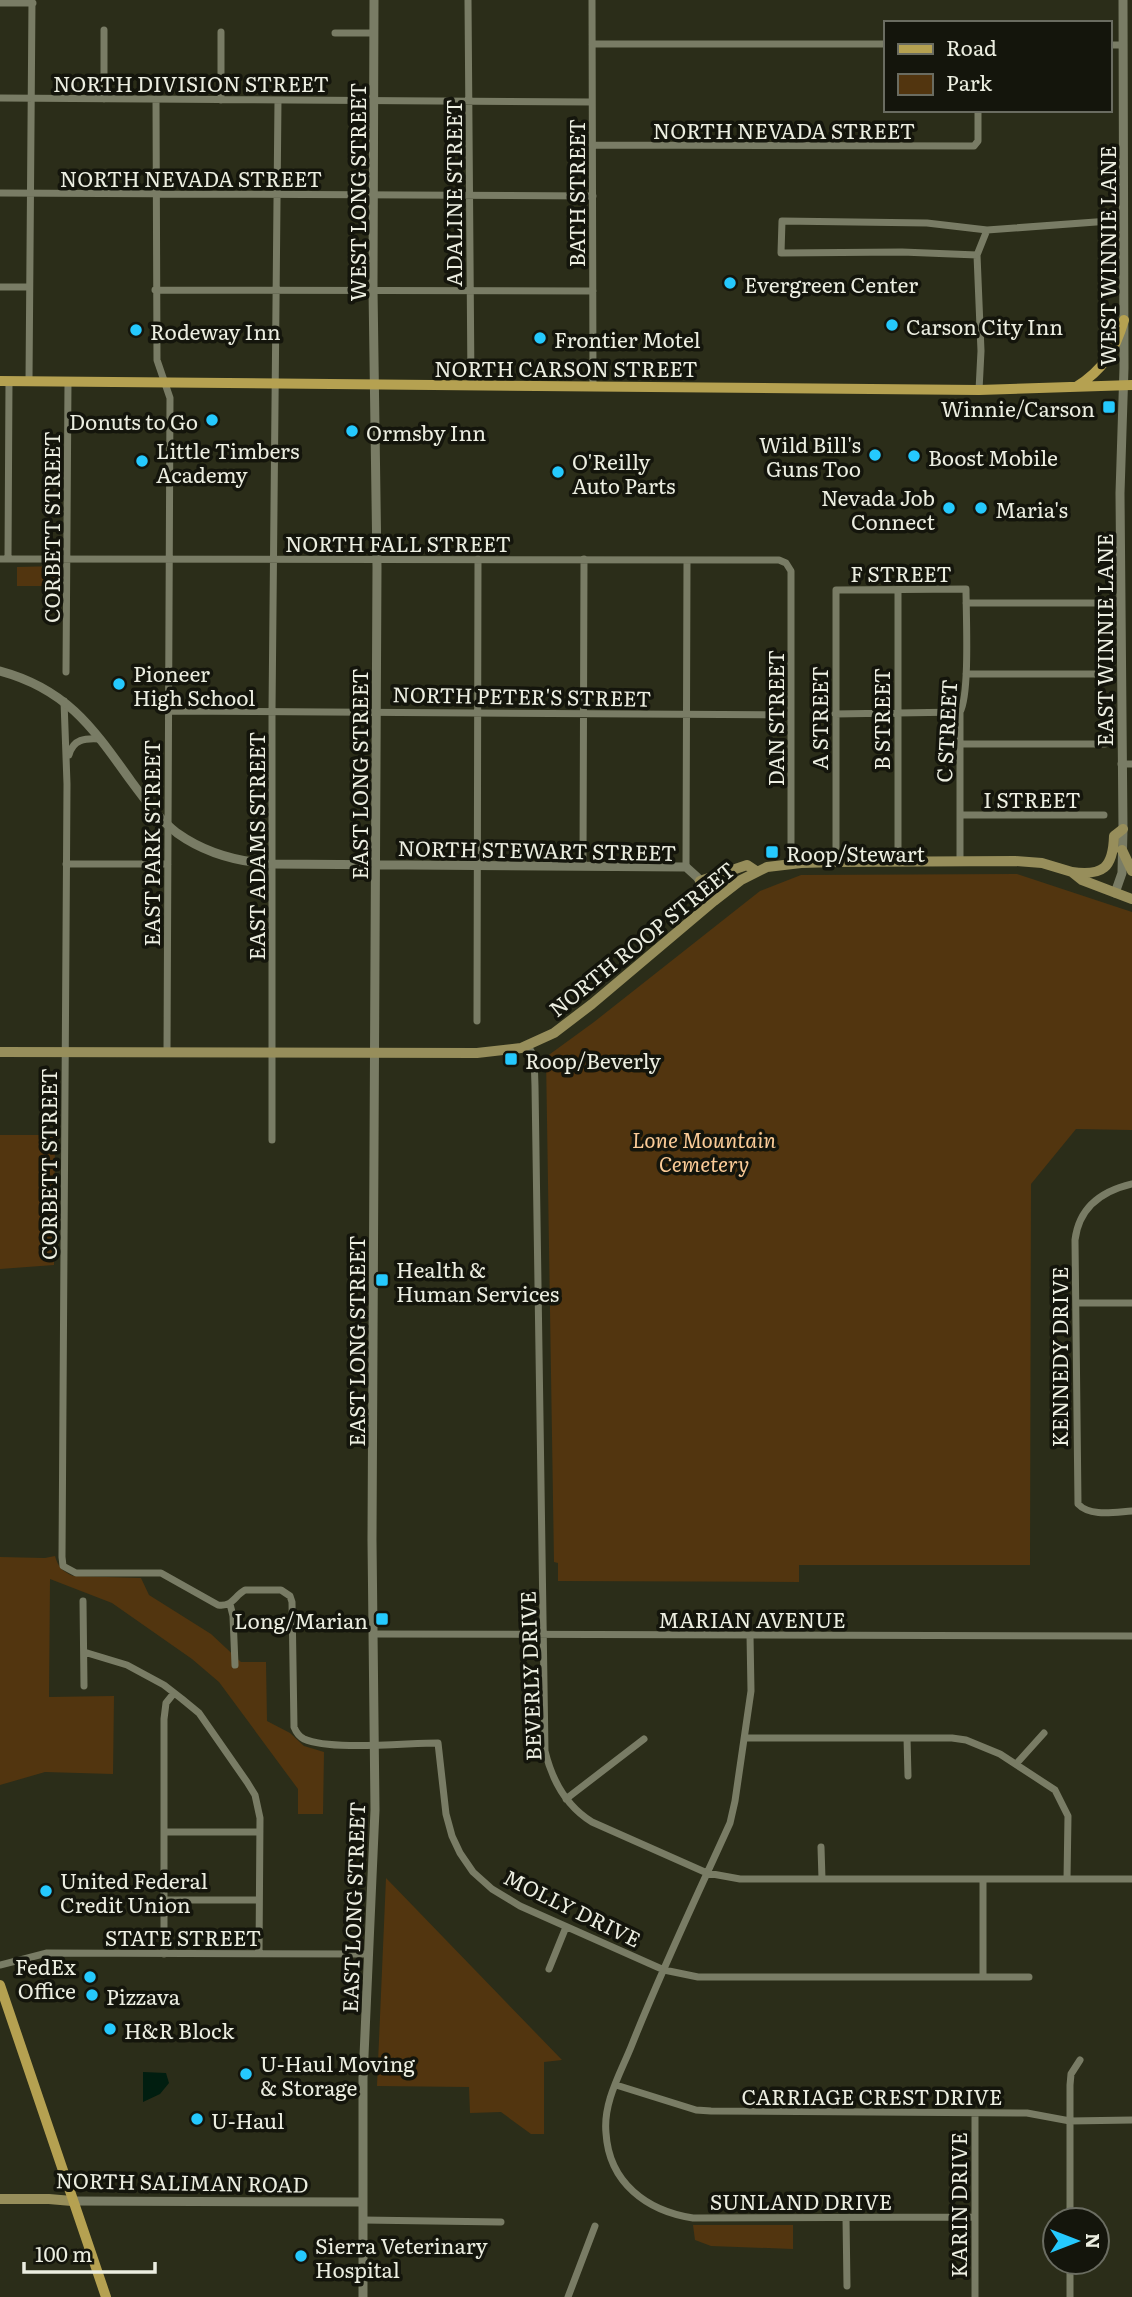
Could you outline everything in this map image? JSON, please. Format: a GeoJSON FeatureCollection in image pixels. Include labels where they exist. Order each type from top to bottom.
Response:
{"type":"FeatureCollection","features":[{"type":"Feature","properties":{"kind":"main road"},"geometry":{"type":"LineString","coordinates":[[1073,388],[1090,378],[1106,363],[1116,346],[1124,320]]}},
{"type":"Feature","properties":{"kind":"main road","name":"NORTH CARSON STREET"},"geometry":{"type":"LineString","coordinates":[[5,381],[979,390],[1128,386]]}},
{"type":"Feature","properties":{"kind":"main road"},"geometry":{"type":"LineString","coordinates":[[1072,872],[1090,874],[1101,871],[1110,862],[1114,836],[1122,829]]}},
{"type":"Feature","properties":{"kind":"main road"},"geometry":{"type":"LineString","coordinates":[[1122,850],[1132,871]]}},
{"type":"Feature","properties":{"kind":"main road","name":"NORTH ROOP STREET"},"geometry":{"type":"LineString","coordinates":[[0,1052],[477,1053],[512,1050],[528,1046],[554,1033],[714,901],[756,871],[767,867],[836,862],[1042,863],[1072,872],[1082,880],[1132,899]]}},
{"type":"Feature","properties":{"kind":"main road"},"geometry":{"type":"LineString","coordinates":[[700,881],[739,866],[747,865],[756,871]]}},
{"type":"Feature","properties":{"kind":"main road"},"geometry":{"type":"LineString","coordinates":[[0,1984],[106,2297]]}},
{"type":"Feature","properties":{"kind":"main road","name":"NORTH SALIMAN ROAD"},"geometry":{"type":"LineString","coordinates":[[0,2199],[72,2201]]}},
{"type":"Feature","properties":{"kind":"street","name":"WEST LONG STREET"},"geometry":{"type":"LineString","coordinates":[[374,0],[374,384]]}},
{"type":"Feature","properties":{"kind":"street","name":"ADALINE STREET"},"geometry":{"type":"LineString","coordinates":[[468,0],[471,385]]}},
{"type":"Feature","properties":{"kind":"street","name":"BATH STREET"},"geometry":{"type":"LineString","coordinates":[[592,0],[593,386]]}},
{"type":"Feature","properties":{"kind":"street","name":"WEST WINNIE LANE"},"geometry":{"type":"LineString","coordinates":[[1123,0],[1123,220],[1128,274],[1124,320],[1128,386]]}},
{"type":"Feature","properties":{"kind":"street"},"geometry":{"type":"LineString","coordinates":[[0,3],[33,1],[29,381]]}},
{"type":"Feature","properties":{"kind":"street"},"geometry":{"type":"LineString","coordinates":[[104,30],[104,99]]}},
{"type":"Feature","properties":{"kind":"street"},"geometry":{"type":"LineString","coordinates":[[222,32],[222,100]]}},
{"type":"Feature","properties":{"kind":"street"},"geometry":{"type":"LineString","coordinates":[[335,33],[374,33]]}},
{"type":"Feature","properties":{"kind":"street"},"geometry":{"type":"LineString","coordinates":[[592,44],[884,44]]}},
{"type":"Feature","properties":{"kind":"street"},"geometry":{"type":"LineString","coordinates":[[1111,45],[1123,45]]}},
{"type":"Feature","properties":{"kind":"street","name":"NORTH DIVISION STREET"},"geometry":{"type":"LineString","coordinates":[[0,98],[592,102]]}},
{"type":"Feature","properties":{"kind":"street","name":"EAST PARK STREET"},"geometry":{"type":"LineString","coordinates":[[156,99],[157,360],[170,398],[167,1052]]}},
{"type":"Feature","properties":{"kind":"street","name":"EAST ADAMS STREET"},"geometry":{"type":"LineString","coordinates":[[272,1140],[272,711],[278,100]]}},
{"type":"Feature","properties":{"kind":"street","name":"NORTH NEVADA STREET"},"geometry":{"type":"LineString","coordinates":[[592,145],[959,147],[976,145],[978,112]]}},
{"type":"Feature","properties":{"kind":"street","name":"NORTH NEVADA STREET"},"geometry":{"type":"LineString","coordinates":[[0,193],[593,196]]}},
{"type":"Feature","properties":{"kind":"street"},"geometry":{"type":"LineString","coordinates":[[977,255],[902,252],[781,253],[782,221],[928,223],[987,230],[1123,220]]}},
{"type":"Feature","properties":{"kind":"street"},"geometry":{"type":"LineString","coordinates":[[979,390],[981,351],[977,255],[987,230]]}},
{"type":"Feature","properties":{"kind":"street"},"geometry":{"type":"LineString","coordinates":[[0,287],[28,287]]}},
{"type":"Feature","properties":{"kind":"street"},"geometry":{"type":"LineString","coordinates":[[155,290],[593,291]]}},
{"type":"Feature","properties":{"kind":"street"},"geometry":{"type":"LineString","coordinates":[[4,559],[5,381]]}},
{"type":"Feature","properties":{"kind":"street","name":"CORBETT STREET"},"geometry":{"type":"LineString","coordinates":[[66,672],[68,382]]}},
{"type":"Feature","properties":{"kind":"street","name":"EAST LONG STREET"},"geometry":{"type":"LineString","coordinates":[[363,2297],[363,2078],[375,1810],[373,1634],[377,558],[374,384]]}},
{"type":"Feature","properties":{"kind":"street","name":"EAST WINNIE LANE"},"geometry":{"type":"LineString","coordinates":[[1115,893],[1122,873],[1120,603],[1128,386]]}},
{"type":"Feature","properties":{"kind":"street","name":"NORTH FALL STREET"},"geometry":{"type":"LineString","coordinates":[[4,559],[779,560],[786,563],[791,571]]}},
{"type":"Feature","properties":{"kind":"street"},"geometry":{"type":"LineString","coordinates":[[477,1021],[478,559]]}},
{"type":"Feature","properties":{"kind":"street"},"geometry":{"type":"LineString","coordinates":[[583,866],[584,559]]}},
{"type":"Feature","properties":{"kind":"street"},"geometry":{"type":"LineString","coordinates":[[686,867],[687,560]]}},
{"type":"Feature","properties":{"kind":"street","name":"DAN STREET"},"geometry":{"type":"LineString","coordinates":[[791,571],[791,864]]}},
{"type":"Feature","properties":{"kind":"street","name":"F STREET"},"geometry":{"type":"LineString","coordinates":[[836,590],[966,589],[966,603],[1120,603]]}},
{"type":"Feature","properties":{"kind":"street","name":"A STREET"},"geometry":{"type":"LineString","coordinates":[[836,590],[836,846]]}},
{"type":"Feature","properties":{"kind":"street","name":"B STREET"},"geometry":{"type":"LineString","coordinates":[[898,590],[898,848]]}},
{"type":"Feature","properties":{"kind":"street","name":"C STREET"},"geometry":{"type":"LineString","coordinates":[[960,862],[960,712],[964,705],[966,674],[966,603]]}},
{"type":"Feature","properties":{"kind":"street","name":"NORTH STEWART STREET"},"geometry":{"type":"LineString","coordinates":[[0,671],[36,684],[64,701],[84,719],[167,825],[183,837],[216,853],[243,861],[272,864],[686,867],[714,901]]}},
{"type":"Feature","properties":{"kind":"street"},"geometry":{"type":"LineString","coordinates":[[966,674],[1106,674]]}},
{"type":"Feature","properties":{"kind":"street","name":"CORBETT STREET"},"geometry":{"type":"LineString","coordinates":[[64,701],[67,763],[63,1566],[76,1573],[161,1573],[218,1605],[230,1604]]}},
{"type":"Feature","properties":{"kind":"street","name":"NORTH PETER'S STREET"},"geometry":{"type":"LineString","coordinates":[[168,710],[791,715]]}},
{"type":"Feature","properties":{"kind":"street"},"geometry":{"type":"LineString","coordinates":[[835,714],[960,712]]}},
{"type":"Feature","properties":{"kind":"street"},"geometry":{"type":"LineString","coordinates":[[67,763],[70,749],[76,742],[100,739]]}},
{"type":"Feature","properties":{"kind":"street"},"geometry":{"type":"LineString","coordinates":[[960,744],[1105,744]]}},
{"type":"Feature","properties":{"kind":"street"},"geometry":{"type":"LineString","coordinates":[[1121,764],[1132,764]]}},
{"type":"Feature","properties":{"kind":"street","name":"I STREET"},"geometry":{"type":"LineString","coordinates":[[960,815],[1104,815]]}},
{"type":"Feature","properties":{"kind":"street"},"geometry":{"type":"LineString","coordinates":[[66,864],[168,864]]}},
{"type":"Feature","properties":{"kind":"street","name":"BEVERLY DRIVE"},"geometry":{"type":"LineString","coordinates":[[528,1046],[534,1056],[535,1086],[545,1751],[555,1783],[566,1799],[592,1822],[707,1874],[740,1879],[1132,1879]]}},
{"type":"Feature","properties":{"kind":"street","name":"KENNEDY DRIVE"},"geometry":{"type":"LineString","coordinates":[[1132,1184],[1112,1189],[1093,1202],[1080,1219],[1075,1240],[1078,1504],[1083,1510],[1091,1512],[1132,1511]]}},
{"type":"Feature","properties":{"kind":"street"},"geometry":{"type":"LineString","coordinates":[[1076,1303],[1132,1303]]}},
{"type":"Feature","properties":{"kind":"street","name":"MOLLY DRIVE"},"geometry":{"type":"LineString","coordinates":[[230,1604],[245,1590],[281,1590],[290,1596],[296,1731],[303,1739],[336,1745],[438,1743],[446,1814],[456,1844],[473,1872],[503,1897],[566,1927],[664,1970],[698,1977],[1029,1977]]}},
{"type":"Feature","properties":{"kind":"street"},"geometry":{"type":"LineString","coordinates":[[83,1601],[84,1686]]}},
{"type":"Feature","properties":{"kind":"street"},"geometry":{"type":"LineString","coordinates":[[230,1604],[235,1665]]}},
{"type":"Feature","properties":{"kind":"street","name":"MARIAN AVENUE"},"geometry":{"type":"LineString","coordinates":[[373,1634],[1132,1636]]}},
{"type":"Feature","properties":{"kind":"street"},"geometry":{"type":"LineString","coordinates":[[616,2085],[730,1823],[751,1691],[750,1635]]}},
{"type":"Feature","properties":{"kind":"street"},"geometry":{"type":"LineString","coordinates":[[84,1652],[127,1665],[174,1693],[199,1713],[255,1795],[259,1832],[259,1954]]}},
{"type":"Feature","properties":{"kind":"street"},"geometry":{"type":"LineString","coordinates":[[163,1954],[163,1719],[166,1703],[174,1693]]}},
{"type":"Feature","properties":{"kind":"street"},"geometry":{"type":"LineString","coordinates":[[1017,1763],[1044,1732]]}},
{"type":"Feature","properties":{"kind":"street"},"geometry":{"type":"LineString","coordinates":[[745,1738],[907,1738],[966,1740],[985,1746],[1017,1763],[1055,1790],[1068,1816],[1067,1879]]}},
{"type":"Feature","properties":{"kind":"street"},"geometry":{"type":"LineString","coordinates":[[907,1738],[908,1776]]}},
{"type":"Feature","properties":{"kind":"street"},"geometry":{"type":"LineString","coordinates":[[566,1799],[644,1739]]}},
{"type":"Feature","properties":{"kind":"street"},"geometry":{"type":"LineString","coordinates":[[164,1832],[259,1832]]}},
{"type":"Feature","properties":{"kind":"street"},"geometry":{"type":"LineString","coordinates":[[821,1847],[822,1879]]}},
{"type":"Feature","properties":{"kind":"street"},"geometry":{"type":"LineString","coordinates":[[983,1879],[983,1977]]}},
{"type":"Feature","properties":{"kind":"street"},"geometry":{"type":"LineString","coordinates":[[164,1900],[259,1900]]}},
{"type":"Feature","properties":{"kind":"street"},"geometry":{"type":"LineString","coordinates":[[549,1969],[566,1927]]}},
{"type":"Feature","properties":{"kind":"street","name":"STATE STREET"},"geometry":{"type":"LineString","coordinates":[[0,1965],[47,1954],[367,1954]]}},
{"type":"Feature","properties":{"kind":"street"},"geometry":{"type":"LineString","coordinates":[[1070,2206],[1071,2074],[1080,2060]]}},
{"type":"Feature","properties":{"kind":"street","name":"CARRIAGE CREST DRIVE"},"geometry":{"type":"LineString","coordinates":[[616,2085],[696,2110],[711,2112],[1027,2113],[1070,2121],[1132,2120]]}},
{"type":"Feature","properties":{"kind":"street","name":"SUNLAND DRIVE"},"geometry":{"type":"LineString","coordinates":[[616,2085],[607,2107],[606,2136],[616,2172],[643,2200],[669,2213],[693,2218],[975,2217]]}},
{"type":"Feature","properties":{"kind":"street","name":"KARIN DRIVE"},"geometry":{"type":"LineString","coordinates":[[975,2113],[975,2297]]}},
{"type":"Feature","properties":{"kind":"street","name":"NORTH SALIMAN ROAD"},"geometry":{"type":"LineString","coordinates":[[72,2201],[363,2202]]}},
{"type":"Feature","properties":{"kind":"street"},"geometry":{"type":"LineString","coordinates":[[846,2218],[847,2286]]}},
{"type":"Feature","properties":{"kind":"street"},"geometry":{"type":"LineString","coordinates":[[363,2221],[501,2222]]}},
{"type":"Feature","properties":{"kind":"street"},"geometry":{"type":"LineString","coordinates":[[568,2297],[595,2225]]}},
{"type":"Feature","properties":{"kind":"street"},"geometry":{"type":"LineString","coordinates":[[1070,2276],[1070,2297]]}},
{"type":"Feature","properties":{"kind":"green space"},"geometry":{"type":"Polygon","coordinates":[[[59,566],[60,586],[17,586],[17,567],[59,566]]]}},
{"type":"Feature","properties":{"kind":"green space","name":"Lone Mountain Cemetery"},"geometry":{"type":"Polygon","coordinates":[[[1017,874],[1132,912],[1132,1130],[1076,1129],[1031,1184],[1030,1565],[799,1565],[799,1582],[558,1581],[558,1563],[554,1562],[546,1057],[760,891],[801,875],[1017,874]]]}},
{"type":"Feature","properties":{"kind":"green space"},"geometry":{"type":"Polygon","coordinates":[[[0,1135],[55,1135],[54,1265],[0,1269],[0,1135]]]}},
{"type":"Feature","properties":{"kind":"green space"},"geometry":{"type":"Polygon","coordinates":[[[55,1556],[61,1568],[73,1576],[141,1578],[149,1595],[211,1634],[241,1662],[266,1662],[267,1721],[290,1733],[304,1746],[324,1752],[323,1814],[298,1814],[298,1789],[219,1682],[192,1659],[112,1603],[50,1579],[49,1697],[114,1696],[113,1774],[45,1772],[0,1785],[0,1557],[55,1556]]]}},
{"type":"Feature","properties":{"kind":"green space"},"geometry":{"type":"Polygon","coordinates":[[[386,1878],[562,2060],[544,2062],[544,2134],[531,2134],[501,2112],[470,2113],[469,2087],[377,2086],[386,1878]]]}},
{"type":"Feature","properties":{"kind":"green space"},"geometry":{"type":"Polygon","coordinates":[[[693,2225],[793,2225],[793,2249],[711,2246],[695,2240],[693,2225]]]}},
{"type":"Feature","properties":{"kind":"shaded area"},"geometry":{"type":"Polygon","coordinates":[[[143,2072],[166,2073],[169,2083],[160,2094],[143,2102],[143,2072]]]}},
{"type":"Feature","properties":{"kind":"place","name":"Evergreen Center"},"geometry":{"type":"Point","coordinates":[730,283]}},
{"type":"Feature","properties":{"kind":"place","name":"Carson City Inn"},"geometry":{"type":"Point","coordinates":[892,325]}},
{"type":"Feature","properties":{"kind":"place","name":"Rodeway Inn"},"geometry":{"type":"Point","coordinates":[136,330]}},
{"type":"Feature","properties":{"kind":"place","name":"Frontier Motel"},"geometry":{"type":"Point","coordinates":[540,338]}},
{"type":"Feature","properties":{"kind":"place","name":"Winnie/Carson"},"geometry":{"type":"Point","coordinates":[1109,407]}},
{"type":"Feature","properties":{"kind":"place","name":"Donuts to Go"},"geometry":{"type":"Point","coordinates":[212,420]}},
{"type":"Feature","properties":{"kind":"place","name":"Ormsby Inn"},"geometry":{"type":"Point","coordinates":[352,431]}},
{"type":"Feature","properties":{"kind":"place","name":"Wild Bill's Guns Too"},"geometry":{"type":"Point","coordinates":[875,455]}},
{"type":"Feature","properties":{"kind":"place","name":"Boost Mobile"},"geometry":{"type":"Point","coordinates":[914,456]}},
{"type":"Feature","properties":{"kind":"place","name":"Little Timbers Academy"},"geometry":{"type":"Point","coordinates":[142,461]}},
{"type":"Feature","properties":{"kind":"place","name":"O'Reilly Auto Parts"},"geometry":{"type":"Point","coordinates":[558,472]}},
{"type":"Feature","properties":{"kind":"place","name":"Nevada Job Connect"},"geometry":{"type":"Point","coordinates":[949,508]}},
{"type":"Feature","properties":{"kind":"place","name":"Maria's"},"geometry":{"type":"Point","coordinates":[981,508]}},
{"type":"Feature","properties":{"kind":"place","name":"Pioneer High School"},"geometry":{"type":"Point","coordinates":[119,684]}},
{"type":"Feature","properties":{"kind":"place","name":"Roop/Stewart"},"geometry":{"type":"Point","coordinates":[772,852]}},
{"type":"Feature","properties":{"kind":"place","name":"Roop/Beverly"},"geometry":{"type":"Point","coordinates":[511,1059]}},
{"type":"Feature","properties":{"kind":"place","name":"Health & Human Services"},"geometry":{"type":"Point","coordinates":[382,1280]}},
{"type":"Feature","properties":{"kind":"place","name":"Long/Marian"},"geometry":{"type":"Point","coordinates":[382,1619]}},
{"type":"Feature","properties":{"kind":"place","name":"United Federal Credit Union"},"geometry":{"type":"Point","coordinates":[46,1891]}},
{"type":"Feature","properties":{"kind":"place","name":"FedEx Office"},"geometry":{"type":"Point","coordinates":[90,1977]}},
{"type":"Feature","properties":{"kind":"place","name":"Pizzava"},"geometry":{"type":"Point","coordinates":[92,1995]}},
{"type":"Feature","properties":{"kind":"place","name":"H&R Block"},"geometry":{"type":"Point","coordinates":[110,2029]}},
{"type":"Feature","properties":{"kind":"place","name":"U-Haul Moving & Storage"},"geometry":{"type":"Point","coordinates":[246,2074]}},
{"type":"Feature","properties":{"kind":"place","name":"U-Haul"},"geometry":{"type":"Point","coordinates":[197,2119]}},
{"type":"Feature","properties":{"kind":"place","name":"Sierra Veterinary Hospital"},"geometry":{"type":"Point","coordinates":[301,2256]}}]}
